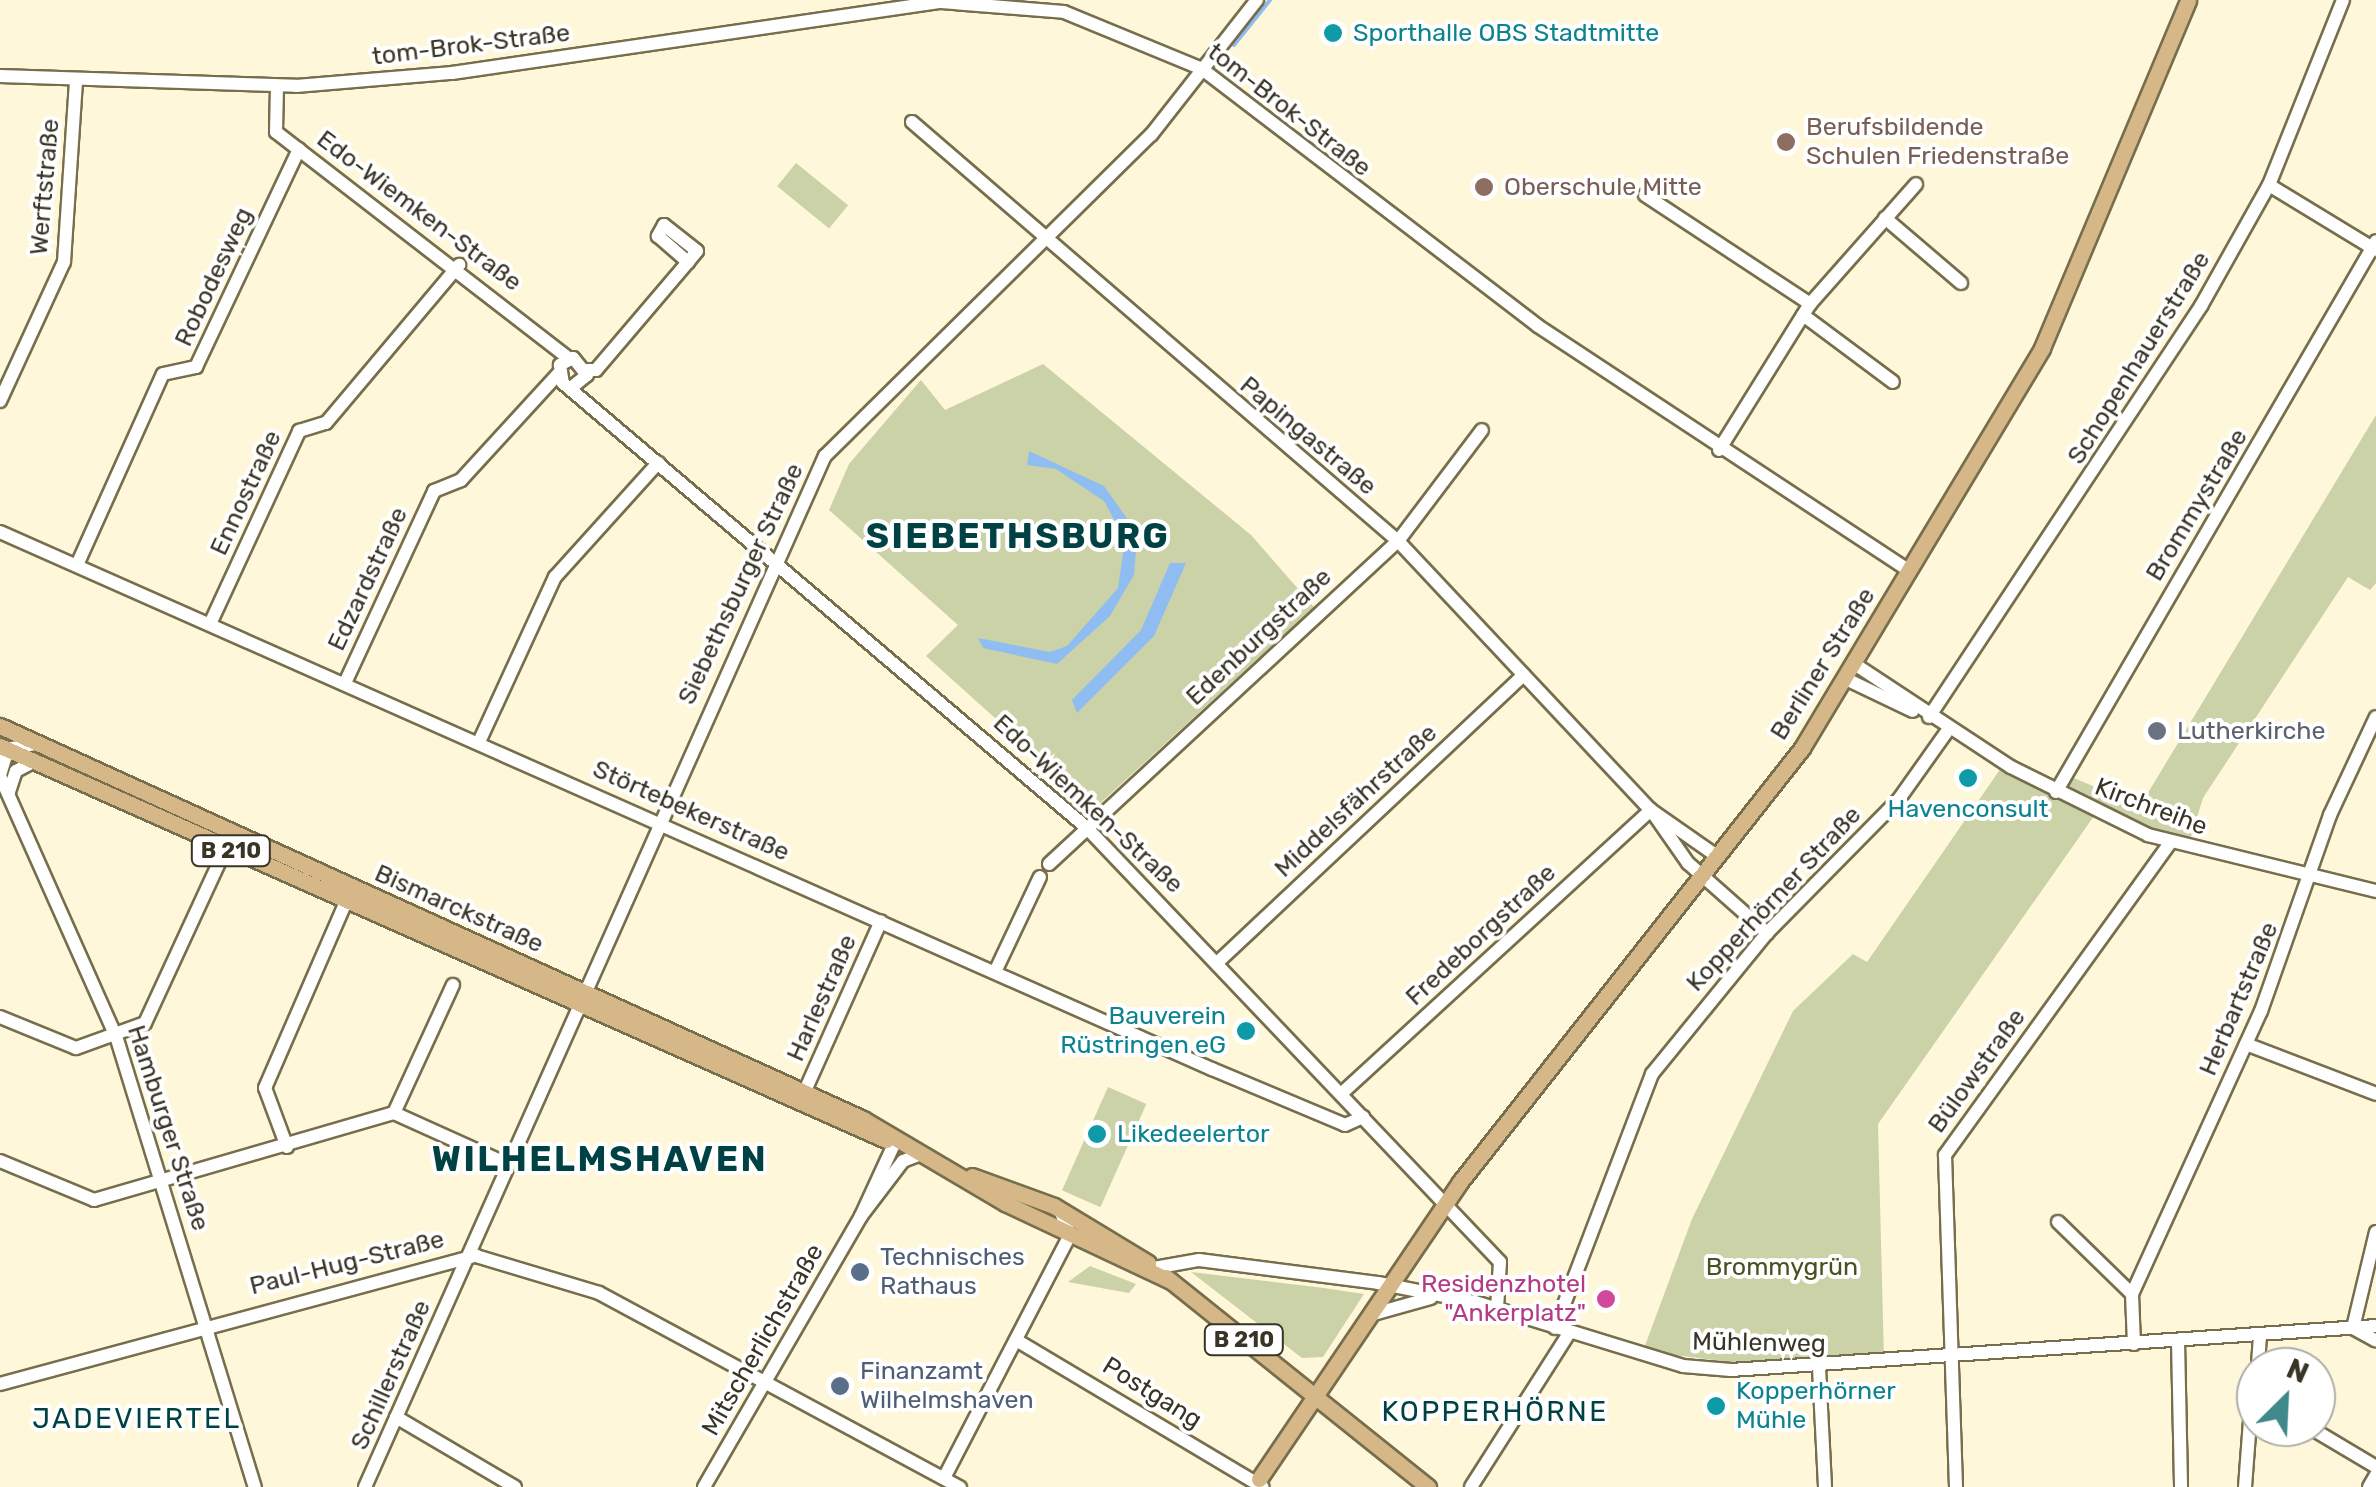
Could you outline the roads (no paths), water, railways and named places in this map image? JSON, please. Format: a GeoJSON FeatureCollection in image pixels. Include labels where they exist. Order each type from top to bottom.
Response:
{"type":"FeatureCollection","features":[{"type":"Feature","properties":{"kind":"main road","name":"Berliner Straße"},"geometry":{"type":"LineString","coordinates":[[1258,1484],[1444,1204],[1718,857],[1848,671],[2042,348],[2188,0]]}},
{"type":"Feature","properties":{"kind":"main road","name":"Bismarckstraße"},"geometry":{"type":"LineString","coordinates":[[0,726],[579,1000],[960,1172],[1060,1210],[1095,1237],[1171,1281]]}},
{"type":"Feature","properties":{"kind":"main road","name":"Bismarckstraße"},"geometry":{"type":"LineString","coordinates":[[4,748],[346,902],[804,1094],[894,1142]]}},
{"type":"Feature","properties":{"kind":"main road","name":"Bismarckstraße"},"geometry":{"type":"LineString","coordinates":[[960,1172],[1070,1235],[1095,1237],[1154,1268],[1428,1487]]}},
{"type":"Feature","properties":{"kind":"street","name":"Siebethsburger Straße"},"geometry":{"type":"LineString","coordinates":[[579,1000],[824,456],[1041,239],[1139,148],[1258,0]]}},
{"type":"Feature","properties":{"kind":"street","name":"Schopenhauerstraße"},"geometry":{"type":"LineString","coordinates":[[1929,717],[2143,398],[2269,185],[2343,0]]}},
{"type":"Feature","properties":{"kind":"street","name":"tom-Brok-Straße"},"geometry":{"type":"LineString","coordinates":[[0,76],[276,87],[452,73],[972,1],[1095,20],[1202,69],[1425,244],[1719,450],[1910,571]]}},
{"type":"Feature","properties":{"kind":"street","name":"Werftstraße"},"geometry":{"type":"LineString","coordinates":[[0,402],[64,262],[76,82]]}},
{"type":"Feature","properties":{"kind":"street","name":"Edo-Wiemken-Straße"},"geometry":{"type":"LineString","coordinates":[[276,87],[273,128],[459,266],[587,370]]}},
{"type":"Feature","properties":{"kind":"street","name":"Papingastraße"},"geometry":{"type":"LineString","coordinates":[[912,122],[1041,239],[1398,541],[1651,810],[1703,876],[1767,932]]}},
{"type":"Feature","properties":{"kind":"street","name":"Robodesweg"},"geometry":{"type":"LineString","coordinates":[[78,565],[163,374],[196,367],[299,149]]}},
{"type":"Feature","properties":{"kind":"street"},"geometry":{"type":"LineString","coordinates":[[1719,450],[1806,310],[1916,184]]}},
{"type":"Feature","properties":{"kind":"street"},"geometry":{"type":"LineString","coordinates":[[2269,185],[2375,246]]}},
{"type":"Feature","properties":{"kind":"street"},"geometry":{"type":"LineString","coordinates":[[1645,195],[1806,310],[1893,382]]}},
{"type":"Feature","properties":{"kind":"street"},"geometry":{"type":"LineString","coordinates":[[1885,218],[1962,284]]}},
{"type":"Feature","properties":{"kind":"street","name":"Brommystraße"},"geometry":{"type":"LineString","coordinates":[[2056,792],[2375,246]]}},
{"type":"Feature","properties":{"kind":"street"},"geometry":{"type":"LineString","coordinates":[[572,387],[688,262]]}},
{"type":"Feature","properties":{"kind":"street","name":"Ennostraße"},"geometry":{"type":"LineString","coordinates":[[210,624],[299,431],[326,424],[459,266]]}},
{"type":"Feature","properties":{"kind":"street"},"geometry":{"type":"LineString","coordinates":[[558,374],[568,358]]}},
{"type":"Feature","properties":{"kind":"street","name":"Edo-Wiemken-Straße"},"geometry":{"type":"LineString","coordinates":[[558,374],[1088,828],[1219,961],[1500,1262],[1498,1308]]}},
{"type":"Feature","properties":{"kind":"street","name":"Edzardstraße"},"geometry":{"type":"LineString","coordinates":[[345,683],[434,491],[461,480],[558,374]]}},
{"type":"Feature","properties":{"kind":"street","name":"Edenburgstraße"},"geometry":{"type":"LineString","coordinates":[[1049,864],[1398,541],[1482,430]]}},
{"type":"Feature","properties":{"kind":"street"},"geometry":{"type":"LineString","coordinates":[[479,742],[555,577],[658,463]]}},
{"type":"Feature","properties":{"kind":"street","name":"Störtebekerstraße"},"geometry":{"type":"LineString","coordinates":[[0,532],[1345,1124],[1363,1116]]}},
{"type":"Feature","properties":{"kind":"street","name":"Kirchreihe"},"geometry":{"type":"LineString","coordinates":[[1848,671],[2056,792],[2171,842],[2311,882],[2376,891]]}},
{"type":"Feature","properties":{"kind":"street","name":"Middelsfährstraße"},"geometry":{"type":"LineString","coordinates":[[1219,961],[1524,674]]}},
{"type":"Feature","properties":{"kind":"street","name":"Herbartstraße"},"geometry":{"type":"LineString","coordinates":[[2134,1344],[2132,1294],[2246,1044],[2311,882],[2330,815],[2376,717]]}},
{"type":"Feature","properties":{"kind":"street","name":"Kopperhörner Straße"},"geometry":{"type":"LineString","coordinates":[[1471,1487],[1562,1330],[1652,1074],[1767,932],[1899,799],[1948,730]]}},
{"type":"Feature","properties":{"kind":"street"},"geometry":{"type":"LineString","coordinates":[[4,748],[38,744]]}},
{"type":"Feature","properties":{"kind":"street","name":"Hamburger Straße"},"geometry":{"type":"LineString","coordinates":[[4,748],[0,776],[116,1036],[255,1487]]}},
{"type":"Feature","properties":{"kind":"street"},"geometry":{"type":"LineString","coordinates":[[8,795],[16,771],[35,761]]}},
{"type":"Feature","properties":{"kind":"street","name":"Papingastraße"},"geometry":{"type":"LineString","coordinates":[[1651,810],[1718,857]]}},
{"type":"Feature","properties":{"kind":"street","name":"Fredeborgstraße"},"geometry":{"type":"LineString","coordinates":[[1342,1093],[1651,810]]}},
{"type":"Feature","properties":{"kind":"street","name":"Bülowstraße"},"geometry":{"type":"LineString","coordinates":[[1956,1487],[1944,1156],[2171,842]]}},
{"type":"Feature","properties":{"kind":"street"},"geometry":{"type":"LineString","coordinates":[[0,1017],[76,1048],[116,1036],[150,1015],[226,848]]}},
{"type":"Feature","properties":{"kind":"street"},"geometry":{"type":"LineString","coordinates":[[994,972],[1040,877]]}},
{"type":"Feature","properties":{"kind":"street"},"geometry":{"type":"LineString","coordinates":[[288,1148],[265,1088],[346,902]]}},
{"type":"Feature","properties":{"kind":"street","name":"Harlestraße"},"geometry":{"type":"LineString","coordinates":[[804,1094],[881,921]]}},
{"type":"Feature","properties":{"kind":"street"},"geometry":{"type":"LineString","coordinates":[[394,1113],[453,985]]}},
{"type":"Feature","properties":{"kind":"street","name":"Schillerstraße"},"geometry":{"type":"LineString","coordinates":[[365,1487],[579,1000]]}},
{"type":"Feature","properties":{"kind":"street"},"geometry":{"type":"LineString","coordinates":[[2246,1044],[2376,1094]]}},
{"type":"Feature","properties":{"kind":"street"},"geometry":{"type":"LineString","coordinates":[[0,1161],[94,1200],[164,1186],[394,1113],[509,1166]]}},
{"type":"Feature","properties":{"kind":"street","name":"Mitscherlichstraße"},"geometry":{"type":"LineString","coordinates":[[704,1487],[861,1216],[894,1142]]}},
{"type":"Feature","properties":{"kind":"street","name":"Mitscherlichstraße"},"geometry":{"type":"LineString","coordinates":[[861,1216],[902,1161],[921,1154]]}},
{"type":"Feature","properties":{"kind":"street"},"geometry":{"type":"LineString","coordinates":[[944,1478],[1070,1235],[1060,1210]]}},
{"type":"Feature","properties":{"kind":"street"},"geometry":{"type":"LineString","coordinates":[[2058,1222],[2132,1294]]}},
{"type":"Feature","properties":{"kind":"street"},"geometry":{"type":"LineString","coordinates":[[2376,1232],[2353,1328],[2376,1341]]}},
{"type":"Feature","properties":{"kind":"street"},"geometry":{"type":"LineString","coordinates":[[1057,1259],[1095,1237]]}},
{"type":"Feature","properties":{"kind":"street","name":"Paul-Hug-Straße"},"geometry":{"type":"LineString","coordinates":[[0,1384],[207,1322],[469,1256],[599,1293],[960,1487]]}},
{"type":"Feature","properties":{"kind":"street","name":"Mühlenweg"},"geometry":{"type":"LineString","coordinates":[[1154,1268],[1198,1260],[1388,1285],[1498,1308],[1683,1366],[1819,1368],[2376,1326]]}},
{"type":"Feature","properties":{"kind":"street"},"geometry":{"type":"LineString","coordinates":[[1370,1315],[1440,1297]]}},
{"type":"Feature","properties":{"kind":"street"},"geometry":{"type":"LineString","coordinates":[[2259,1347],[2260,1334]]}},
{"type":"Feature","properties":{"kind":"street","name":"Postgang"},"geometry":{"type":"LineString","coordinates":[[1016,1340],[1258,1484]]}},
{"type":"Feature","properties":{"kind":"street"},"geometry":{"type":"LineString","coordinates":[[2178,1341],[2181,1487]]}},
{"type":"Feature","properties":{"kind":"street"},"geometry":{"type":"LineString","coordinates":[[1819,1368],[1825,1487]]}},
{"type":"Feature","properties":{"kind":"street"},"geometry":{"type":"LineString","coordinates":[[396,1418],[515,1487]]}},
{"type":"Feature","properties":{"kind":"street"},"geometry":{"type":"LineString","coordinates":[[2336,1443],[2376,1467]]}},
{"type":"Feature","properties":{"kind":"street"},"geometry":{"type":"LineString","coordinates":[[2245,1487],[2249,1447]]}},
{"type":"Feature","properties":{"kind":"street"},"geometry":{"type":"LineString","coordinates":[[2369,1487],[2376,1475]]}},
{"type":"Feature","properties":{"kind":"water"},"geometry":{"type":"Polygon","coordinates":[[[1029,451],[1104,486],[1131,524],[1136,550],[1134,575],[1110,616],[1057,664],[983,648],[978,638],[1050,652],[1067,646],[1118,588],[1125,540],[1104,501],[1056,469],[1027,465],[1029,451]]]}},
{"type":"Feature","properties":{"kind":"water"},"geometry":{"type":"Polygon","coordinates":[[[1170,563],[1186,563],[1154,636],[1077,713],[1072,700],[1141,630],[1170,563]]]}},
{"type":"Feature","properties":{"kind":"waterway"},"geometry":{"type":"LineString","coordinates":[[1234,45],[1270,0]]}},
{"type":"Feature","properties":{"kind":"place","name":"Sporthalle OBS Stadtmitte"},"geometry":{"type":"Point","coordinates":[1333,33]}},
{"type":"Feature","properties":{"kind":"place","name":"Berufsbildende Schulen Friedenstraße"},"geometry":{"type":"Point","coordinates":[1786,142]}},
{"type":"Feature","properties":{"kind":"place","name":"Oberschule Mitte"},"geometry":{"type":"Point","coordinates":[1484,187]}},
{"type":"Feature","properties":{"kind":"place","name":"Lutherkirche"},"geometry":{"type":"Point","coordinates":[2157,731]}},
{"type":"Feature","properties":{"kind":"place","name":"Havenconsult"},"geometry":{"type":"Point","coordinates":[1968,778]}},
{"type":"Feature","properties":{"kind":"place","name":"Bauverein Rüstringen eG"},"geometry":{"type":"Point","coordinates":[1246,1031]}},
{"type":"Feature","properties":{"kind":"place","name":"Likedeelertor"},"geometry":{"type":"Point","coordinates":[1097,1134]}},
{"type":"Feature","properties":{"kind":"place","name":"Technisches Rathaus"},"geometry":{"type":"Point","coordinates":[860,1272]}},
{"type":"Feature","properties":{"kind":"place","name":"Residenzhotel \"Ankerplatz\""},"geometry":{"type":"Point","coordinates":[1606,1299]}},
{"type":"Feature","properties":{"kind":"place","name":"Finanzamt Wilhelmshaven"},"geometry":{"type":"Point","coordinates":[840,1386]}},
{"type":"Feature","properties":{"kind":"place","name":"Kopperhörner Mühle"},"geometry":{"type":"Point","coordinates":[1716,1406]}},
{"type":"Feature","properties":{"kind":"district","name":"SIEBETHSBURG"},"geometry":{"type":"Point","coordinates":[1018,536]}},
{"type":"Feature","properties":{"kind":"district","name":"WILHELMSHAVEN"},"geometry":{"type":"Point","coordinates":[600,1159]}},
{"type":"Feature","properties":{"kind":"district","name":"KOPPERHÖRNE"},"geometry":{"type":"Point","coordinates":[1495,1412]}},
{"type":"Feature","properties":{"kind":"district","name":"JADEVIERTEL"},"geometry":{"type":"Point","coordinates":[137,1419]}},
{"type":"Feature","properties":{"kind":"park label","name":"Brommygrün"},"geometry":{"type":"Point","coordinates":[1782,1267]}}]}
